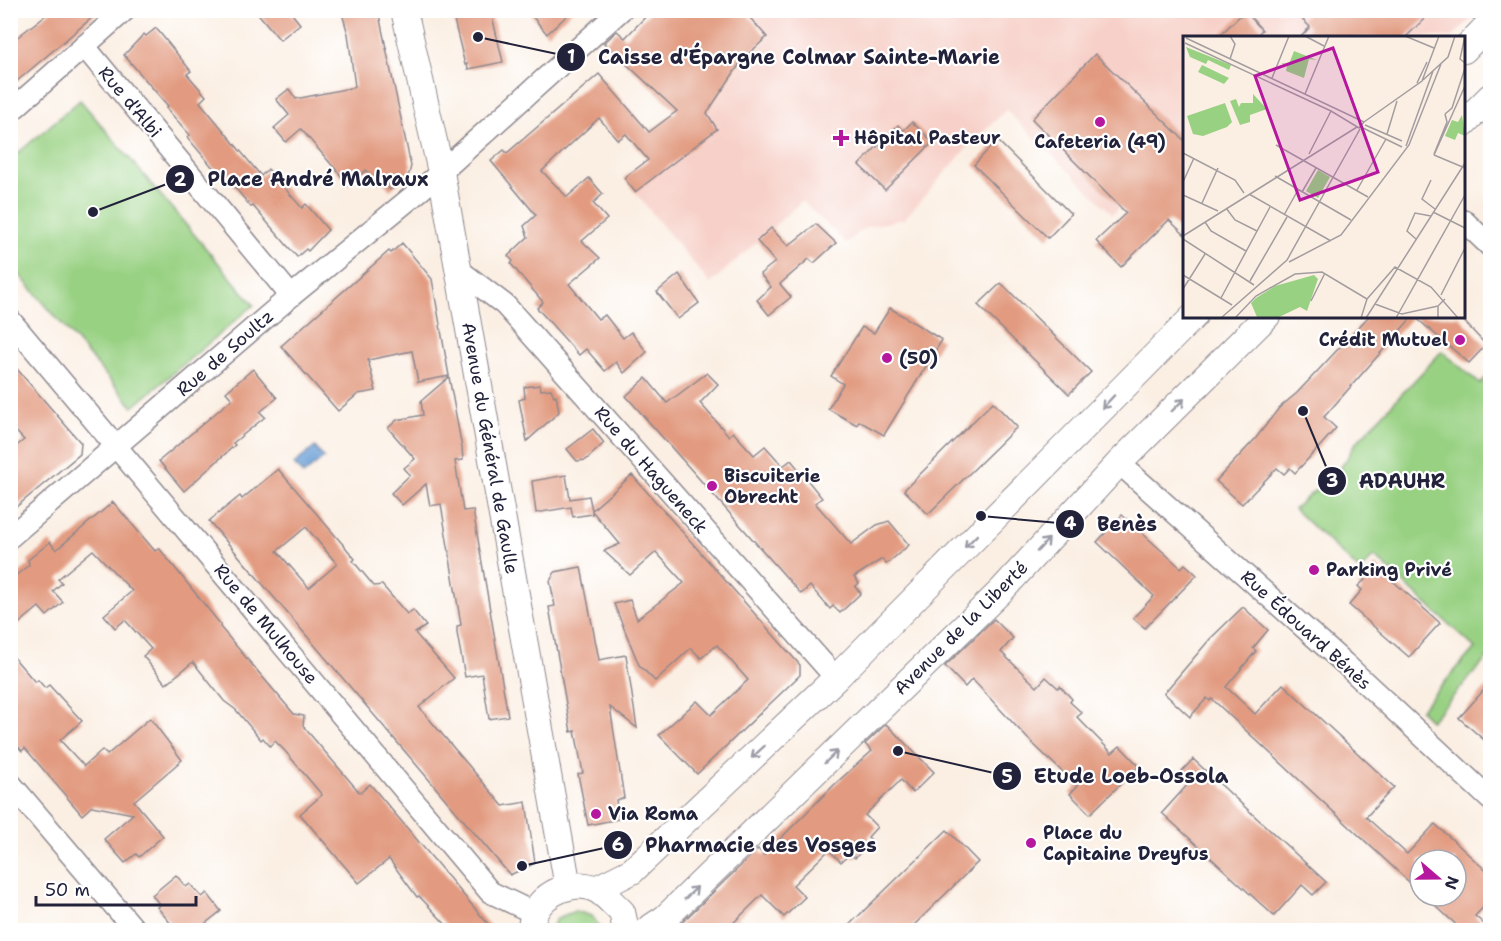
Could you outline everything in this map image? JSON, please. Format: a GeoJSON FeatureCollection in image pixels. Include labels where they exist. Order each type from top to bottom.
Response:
{"type":"FeatureCollection","features":[{"type":"Feature","properties":{"kind":"main road","name":"Avenue du Général de Gaulle"},"geometry":{"type":"LineString","coordinates":[[404,10],[441,172],[568,887]]}},
{"type":"Feature","properties":{"kind":"main road"},"geometry":{"type":"LineString","coordinates":[[1465,49],[1491,23]]}},
{"type":"Feature","properties":{"kind":"main road"},"geometry":{"type":"LineString","coordinates":[[1465,122],[1491,97]]}},
{"type":"Feature","properties":{"kind":"main road"},"geometry":{"type":"LineString","coordinates":[[532,922],[554,892],[568,887],[596,889],[632,871],[836,678],[1192,318]]}},
{"type":"Feature","properties":{"kind":"main road","name":"Avenue de la Liberté"},"geometry":{"type":"LineString","coordinates":[[646,930],[665,918],[984,608],[1119,463],[1265,318]]}},
{"type":"Feature","properties":{"kind":"main road"},"geometry":{"type":"LineString","coordinates":[[596,889],[622,912],[626,930]]}},
{"type":"Feature","properties":{"kind":"street","name":"Rue de Soultz"},"geometry":{"type":"LineString","coordinates":[[10,537],[291,296],[441,172],[621,10]]}},
{"type":"Feature","properties":{"kind":"street"},"geometry":{"type":"LineString","coordinates":[[10,112],[122,11]]}},
{"type":"Feature","properties":{"kind":"street","name":"Rue d'Albi"},"geometry":{"type":"LineString","coordinates":[[84,46],[291,296]]}},
{"type":"Feature","properties":{"kind":"street"},"geometry":{"type":"LineString","coordinates":[[1465,222],[1491,246]]}},
{"type":"Feature","properties":{"kind":"street","name":"Rue du Hagueneck"},"geometry":{"type":"LineString","coordinates":[[459,270],[505,305],[836,678]]}},
{"type":"Feature","properties":{"kind":"street","name":"Rue de Mulhouse"},"geometry":{"type":"LineString","coordinates":[[10,320],[490,892],[532,922]]}},
{"type":"Feature","properties":{"kind":"street","name":"Rue Édouard Bénès"},"geometry":{"type":"LineString","coordinates":[[1119,463],[1344,663],[1491,799]]}},
{"type":"Feature","properties":{"kind":"street"},"geometry":{"type":"LineString","coordinates":[[10,783],[135,930]]}},
{"type":"Feature","properties":{"kind":"shaded area","name":"Hôpital Pasteur"},"geometry":{"type":"Polygon","coordinates":[[[745,11],[1480,11],[1453,36],[1183,36],[1183,174],[1169,159],[1113,214],[1006,110],[967,148],[904,219],[866,227],[846,243],[802,201],[710,284],[635,192],[717,129],[708,113],[744,61],[769,37],[745,11]]]}},
{"type":"Feature","properties":{"kind":"green space"},"geometry":{"type":"Polygon","coordinates":[[[80,100],[254,305],[133,407],[11,265],[11,159],[80,100]]]}},
{"type":"Feature","properties":{"kind":"green space"},"geometry":{"type":"Polygon","coordinates":[[[1442,351],[1480,384],[1490,373],[1490,655],[1431,721],[1420,710],[1475,648],[1374,556],[1360,571],[1294,509],[1335,474],[1354,445],[1442,351]]]}},
{"type":"Feature","properties":{"kind":"green space"},"geometry":{"type":"Polygon","coordinates":[[[575,911],[592,916],[602,930],[550,930],[557,918],[575,911]]]}},
{"type":"Feature","properties":{"kind":"water"},"geometry":{"type":"Polygon","coordinates":[[[315,447],[324,458],[303,475],[294,464],[315,447]]]}},
{"type":"Feature","properties":{"kind":"building"},"geometry":{"type":"Polygon","coordinates":[[[52,10],[101,10],[10,87],[10,43],[52,10]]]}},
{"type":"Feature","properties":{"kind":"building"},"geometry":{"type":"Polygon","coordinates":[[[255,10],[289,10],[300,24],[280,40],[255,10]]]}},
{"type":"Feature","properties":{"kind":"building"},"geometry":{"type":"Polygon","coordinates":[[[341,10],[378,10],[411,166],[409,174],[390,190],[383,181],[379,184],[366,170],[349,185],[301,129],[286,142],[274,128],[289,115],[276,99],[289,89],[296,99],[355,87],[348,34],[341,10]]]}},
{"type":"Feature","properties":{"kind":"building"},"geometry":{"type":"Polygon","coordinates":[[[527,10],[573,10],[547,34],[527,10]]]}},
{"type":"Feature","properties":{"kind":"building"},"geometry":{"type":"Polygon","coordinates":[[[652,10],[743,10],[767,37],[743,59],[707,113],[717,129],[635,192],[624,178],[648,160],[626,134],[618,140],[599,118],[542,171],[567,197],[589,178],[603,194],[593,203],[607,219],[582,241],[600,258],[569,284],[598,319],[605,315],[623,338],[631,332],[647,352],[624,373],[616,362],[605,371],[586,349],[579,355],[537,308],[543,302],[511,264],[513,261],[508,256],[528,237],[524,226],[536,215],[491,161],[504,150],[507,153],[599,74],[649,132],[677,111],[604,43],[617,31],[625,38],[652,10]]]}},
{"type":"Feature","properties":{"kind":"building"},"geometry":{"type":"Polygon","coordinates":[[[1311,10],[1433,10],[1407,36],[1302,36],[1310,27],[1302,19],[1311,10]]]}},
{"type":"Feature","properties":{"kind":"building"},"geometry":{"type":"Polygon","coordinates":[[[1245,11],[1262,30],[1256,36],[1219,36],[1245,11]]]}},
{"type":"Feature","properties":{"kind":"building"},"geometry":{"type":"Polygon","coordinates":[[[491,12],[503,62],[468,69],[454,20],[491,12]]]}},
{"type":"Feature","properties":{"kind":"building"},"geometry":{"type":"Polygon","coordinates":[[[156,28],[191,71],[187,74],[206,96],[200,102],[261,176],[268,169],[302,208],[306,204],[328,230],[308,251],[306,249],[297,257],[228,179],[225,182],[187,137],[190,135],[166,108],[168,106],[124,55],[144,34],[146,36],[156,28]]]}},
{"type":"Feature","properties":{"kind":"building"},"geometry":{"type":"Polygon","coordinates":[[[1095,54],[1183,139],[1183,233],[1169,220],[1121,267],[1096,241],[1126,213],[1032,119],[1095,54]]]}},
{"type":"Feature","properties":{"kind":"building"},"geometry":{"type":"Polygon","coordinates":[[[912,122],[933,142],[885,190],[859,165],[898,125],[903,131],[912,122]]]}},
{"type":"Feature","properties":{"kind":"building"},"geometry":{"type":"Polygon","coordinates":[[[997,140],[1071,214],[1048,238],[974,165],[997,140]]]}},
{"type":"Feature","properties":{"kind":"building"},"geometry":{"type":"Polygon","coordinates":[[[816,224],[836,243],[814,263],[809,259],[780,284],[791,297],[769,315],[757,300],[771,287],[760,274],[775,262],[757,241],[771,228],[788,246],[816,224]]]}},
{"type":"Feature","properties":{"kind":"building"},"geometry":{"type":"Polygon","coordinates":[[[402,243],[432,279],[449,376],[418,382],[412,351],[368,360],[376,391],[358,394],[338,411],[281,346],[389,251],[391,253],[402,243]]]}},
{"type":"Feature","properties":{"kind":"building"},"geometry":{"type":"Polygon","coordinates":[[[679,274],[699,303],[678,319],[657,292],[679,274]]]}},
{"type":"Feature","properties":{"kind":"building"},"geometry":{"type":"Polygon","coordinates":[[[1001,283],[1091,372],[1069,394],[978,305],[1001,283]]]}},
{"type":"Feature","properties":{"kind":"building","name":"(50)"},"geometry":{"type":"Polygon","coordinates":[[[890,308],[942,340],[884,435],[859,421],[857,425],[828,409],[843,384],[831,376],[862,327],[874,333],[890,308]]]}},
{"type":"Feature","properties":{"kind":"building"},"geometry":{"type":"Polygon","coordinates":[[[1367,318],[1411,318],[1324,417],[1336,428],[1321,445],[1295,473],[1290,468],[1284,474],[1277,468],[1242,504],[1216,481],[1256,438],[1279,408],[1297,393],[1367,318]]]}},
{"type":"Feature","properties":{"kind":"building","name":"Crédit Mutuel"},"geometry":{"type":"Polygon","coordinates":[[[1416,318],[1461,318],[1486,345],[1469,363],[1416,318]]]}},
{"type":"Feature","properties":{"kind":"building"},"geometry":{"type":"Polygon","coordinates":[[[10,361],[81,443],[80,454],[10,512],[10,451],[24,440],[10,425],[10,361]]]}},
{"type":"Feature","properties":{"kind":"building"},"geometry":{"type":"Polygon","coordinates":[[[253,369],[277,398],[260,412],[265,417],[233,443],[235,445],[184,491],[159,461],[232,399],[226,392],[253,369]]]}},
{"type":"Feature","properties":{"kind":"building"},"geometry":{"type":"Polygon","coordinates":[[[707,373],[718,384],[700,403],[729,436],[733,432],[754,455],[765,446],[783,466],[791,460],[822,498],[815,503],[851,544],[877,525],[889,521],[909,545],[886,564],[882,559],[854,577],[859,583],[855,587],[861,593],[840,613],[833,606],[830,609],[810,586],[801,594],[626,396],[646,378],[667,403],[707,373]]]}},
{"type":"Feature","properties":{"kind":"building"},"geometry":{"type":"Polygon","coordinates":[[[449,377],[462,448],[463,460],[455,461],[463,511],[473,510],[508,716],[489,719],[482,674],[465,677],[457,633],[457,626],[461,625],[441,504],[430,506],[426,484],[402,505],[391,493],[410,475],[404,468],[415,459],[388,428],[397,420],[423,415],[421,401],[449,377]]]}},
{"type":"Feature","properties":{"kind":"building"},"geometry":{"type":"Polygon","coordinates":[[[540,385],[541,390],[551,389],[554,396],[556,395],[559,412],[527,441],[519,400],[525,398],[524,387],[540,385]]]}},
{"type":"Feature","properties":{"kind":"building"},"geometry":{"type":"Polygon","coordinates":[[[993,402],[1017,427],[928,514],[904,490],[993,402]]]}},
{"type":"Feature","properties":{"kind":"building"},"geometry":{"type":"Polygon","coordinates":[[[593,429],[604,443],[586,460],[577,461],[567,449],[593,429]]]}},
{"type":"Feature","properties":{"kind":"building"},"geometry":{"type":"Polygon","coordinates":[[[278,469],[346,548],[355,559],[353,561],[374,586],[382,585],[407,614],[413,610],[426,626],[415,633],[454,678],[419,707],[503,806],[526,802],[535,863],[510,875],[209,521],[240,496],[242,499],[278,469]],[[306,527],[277,551],[309,588],[337,564],[306,527]]]}},
{"type":"Feature","properties":{"kind":"building"},"geometry":{"type":"Polygon","coordinates":[[[566,475],[570,499],[589,496],[592,510],[632,475],[800,665],[800,675],[697,774],[659,735],[697,701],[711,715],[748,680],[717,645],[701,658],[691,648],[655,681],[639,665],[614,604],[630,600],[637,619],[684,583],[656,552],[630,575],[604,551],[620,544],[592,511],[592,514],[573,517],[571,507],[536,513],[532,481],[566,475]]]}},
{"type":"Feature","properties":{"kind":"building"},"geometry":{"type":"Polygon","coordinates":[[[113,502],[155,551],[159,548],[221,625],[220,627],[294,714],[304,716],[303,726],[360,793],[370,784],[493,930],[451,930],[419,896],[417,897],[389,859],[359,883],[300,814],[322,795],[285,751],[275,741],[270,746],[263,738],[261,740],[236,710],[224,701],[193,662],[166,684],[143,656],[151,649],[125,620],[115,628],[104,615],[132,591],[93,550],[58,579],[62,583],[53,591],[63,602],[47,616],[39,607],[10,631],[10,580],[29,565],[28,560],[50,542],[56,550],[113,502]]]}},
{"type":"Feature","properties":{"kind":"building"},"geometry":{"type":"Polygon","coordinates":[[[1122,515],[1181,568],[1185,564],[1197,575],[1145,628],[1133,618],[1154,596],[1097,542],[1122,515]]]}},
{"type":"Feature","properties":{"kind":"building"},"geometry":{"type":"Polygon","coordinates":[[[1375,565],[1440,623],[1409,657],[1349,605],[1362,590],[1358,586],[1365,580],[1363,578],[1375,565]]]}},
{"type":"Feature","properties":{"kind":"building"},"geometry":{"type":"Polygon","coordinates":[[[581,567],[599,660],[626,655],[637,728],[610,707],[624,798],[616,800],[619,819],[588,825],[578,774],[583,773],[575,731],[571,732],[549,607],[555,606],[550,581],[555,572],[581,567]]]}},
{"type":"Feature","properties":{"kind":"building"},"geometry":{"type":"Polygon","coordinates":[[[1243,607],[1268,630],[1253,648],[1256,651],[1226,687],[1255,714],[1283,684],[1394,787],[1366,817],[1408,853],[1408,881],[1212,699],[1210,701],[1207,698],[1190,717],[1164,693],[1210,639],[1243,607]]]}},
{"type":"Feature","properties":{"kind":"building"},"geometry":{"type":"Polygon","coordinates":[[[994,619],[1013,638],[1001,652],[1037,687],[1046,677],[1058,688],[1060,686],[1072,699],[1070,702],[1082,713],[1077,717],[1112,753],[1120,746],[1139,766],[1090,814],[1070,794],[1077,786],[1027,738],[972,679],[965,687],[945,666],[994,619]]]}},
{"type":"Feature","properties":{"kind":"building"},"geometry":{"type":"Polygon","coordinates":[[[10,653],[35,682],[38,680],[45,688],[49,685],[82,721],[60,740],[84,766],[102,750],[107,755],[150,718],[182,760],[134,801],[163,836],[139,857],[136,854],[125,863],[104,839],[133,814],[92,806],[82,815],[25,748],[22,751],[10,738],[10,653]]]}},
{"type":"Feature","properties":{"kind":"building"},"geometry":{"type":"Polygon","coordinates":[[[1491,682],[1491,746],[1459,718],[1491,682]]]}},
{"type":"Feature","properties":{"kind":"building"},"geometry":{"type":"Polygon","coordinates":[[[886,724],[934,772],[913,793],[901,780],[865,815],[877,827],[868,837],[872,841],[855,858],[850,854],[841,862],[829,850],[793,885],[805,897],[784,917],[762,895],[726,930],[674,930],[758,849],[764,855],[835,784],[872,751],[865,744],[886,724]]]}},
{"type":"Feature","properties":{"kind":"building"},"geometry":{"type":"Polygon","coordinates":[[[1193,759],[1326,882],[1313,895],[1302,885],[1274,916],[1162,813],[1190,782],[1180,773],[1193,759]]]}},
{"type":"Feature","properties":{"kind":"building"},"geometry":{"type":"Polygon","coordinates":[[[1435,824],[1461,848],[1413,848],[1435,824]]]}},
{"type":"Feature","properties":{"kind":"building"},"geometry":{"type":"Polygon","coordinates":[[[947,830],[978,862],[909,930],[844,930],[947,830]]]}},
{"type":"Feature","properties":{"kind":"building"},"geometry":{"type":"Polygon","coordinates":[[[1468,854],[1491,875],[1491,899],[1475,916],[1491,930],[1462,930],[1438,908],[1468,908],[1468,854]]]}},
{"type":"Feature","properties":{"kind":"building"},"geometry":{"type":"Polygon","coordinates":[[[176,875],[186,887],[190,884],[202,897],[207,893],[221,911],[197,930],[176,930],[157,907],[160,905],[152,895],[176,875]]]}},
{"type":"Feature","properties":{"kind":"place","name":"Caisse d'Épargne Colmar Sainte-Marie"},"geometry":{"type":"Point","coordinates":[478,37]}},
{"type":"Feature","properties":{"kind":"place","name":"Cafeteria (49)"},"geometry":{"type":"Point","coordinates":[1100,122]}},
{"type":"Feature","properties":{"kind":"place","name":"Hôpital Pasteur"},"geometry":{"type":"Point","coordinates":[841,138]}},
{"type":"Feature","properties":{"kind":"place","name":"Place André Malraux"},"geometry":{"type":"Point","coordinates":[93,212]}},
{"type":"Feature","properties":{"kind":"place","name":"Crédit Mutuel"},"geometry":{"type":"Point","coordinates":[1460,340]}},
{"type":"Feature","properties":{"kind":"place","name":"(50)"},"geometry":{"type":"Point","coordinates":[887,358]}},
{"type":"Feature","properties":{"kind":"place","name":"ADAUHR"},"geometry":{"type":"Point","coordinates":[1303,411]}},
{"type":"Feature","properties":{"kind":"place","name":"Biscuiterie Obrecht"},"geometry":{"type":"Point","coordinates":[712,486]}},
{"type":"Feature","properties":{"kind":"place","name":"Benès"},"geometry":{"type":"Point","coordinates":[981,516]}},
{"type":"Feature","properties":{"kind":"place","name":"Parking Privé"},"geometry":{"type":"Point","coordinates":[1314,570]}},
{"type":"Feature","properties":{"kind":"place","name":"Etude Loeb-Ossola"},"geometry":{"type":"Point","coordinates":[898,751]}},
{"type":"Feature","properties":{"kind":"place","name":"Via Roma"},"geometry":{"type":"Point","coordinates":[596,814]}},
{"type":"Feature","properties":{"kind":"place","name":"Place du Capitaine Dreyfus"},"geometry":{"type":"Point","coordinates":[1031,843]}},
{"type":"Feature","properties":{"kind":"place","name":"Pharmacie des Vosges"},"geometry":{"type":"Point","coordinates":[522,866]}}]}
